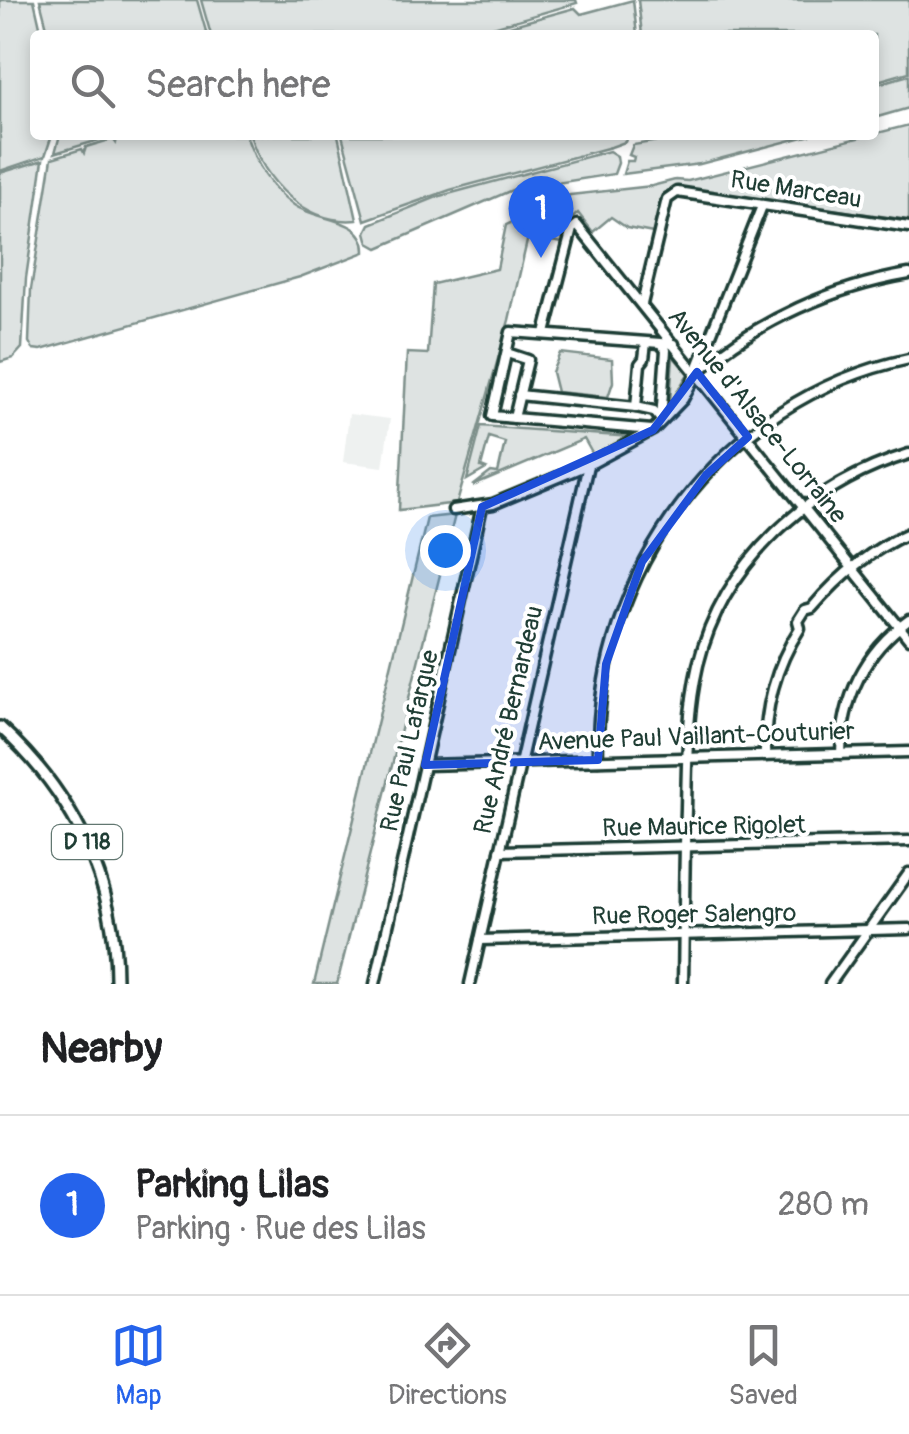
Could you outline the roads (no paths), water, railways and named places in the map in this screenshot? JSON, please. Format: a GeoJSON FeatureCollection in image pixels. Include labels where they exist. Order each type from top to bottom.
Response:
{"type":"FeatureCollection","features":[{"type":"Feature","properties":{"kind":"main road","name":"D 118"},"geometry":{"type":"LineString","coordinates":[[0,726],[43,770],[85,838],[114,935],[116,984]]}},
{"type":"Feature","properties":{"kind":"street","name":"Rue Marceau"},"geometry":{"type":"LineString","coordinates":[[642,304],[667,199],[676,192],[909,227]]}},
{"type":"Feature","properties":{"kind":"street"},"geometry":{"type":"LineString","coordinates":[[453,510],[482,507],[588,465],[652,430],[682,399],[697,372],[762,206]]}},
{"type":"Feature","properties":{"kind":"street","name":"Avenue d'Alsace-Lorraine"},"geometry":{"type":"LineString","coordinates":[[546,334],[572,229],[578,225],[909,639]]}},
{"type":"Feature","properties":{"kind":"street"},"geometry":{"type":"LineString","coordinates":[[697,372],[744,336],[796,308],[844,290],[909,274]]}},
{"type":"Feature","properties":{"kind":"street"},"geometry":{"type":"LineString","coordinates":[[652,430],[492,416],[511,332],[674,344]]}},
{"type":"Feature","properties":{"kind":"street"},"geometry":{"type":"LineString","coordinates":[[636,407],[646,343]]}},
{"type":"Feature","properties":{"kind":"street"},"geometry":{"type":"LineString","coordinates":[[661,344],[666,350],[661,420]]}},
{"type":"Feature","properties":{"kind":"street"},"geometry":{"type":"LineString","coordinates":[[507,353],[528,360],[514,418]]}},
{"type":"Feature","properties":{"kind":"street"},"geometry":{"type":"LineString","coordinates":[[598,760],[597,722],[606,664],[622,610],[642,562],[674,514],[706,475],[748,437],[802,400],[852,376],[909,359]]}},
{"type":"Feature","properties":{"kind":"street"},"geometry":{"type":"LineString","coordinates":[[519,394],[636,407],[654,411],[661,420]]}},
{"type":"Feature","properties":{"kind":"street"},"geometry":{"type":"LineString","coordinates":[[683,984],[687,758],[693,690],[713,623],[732,586],[762,546],[804,507],[855,474],[909,454]]}},
{"type":"Feature","properties":{"kind":"street","name":"Rue André Bernardeau"},"geometry":{"type":"LineString","coordinates":[[470,984],[588,465]]}},
{"type":"Feature","properties":{"kind":"street","name":"Rue Paul Lafargue"},"geometry":{"type":"LineString","coordinates":[[375,984],[482,507]]}},
{"type":"Feature","properties":{"kind":"street"},"geometry":{"type":"LineString","coordinates":[[765,756],[770,696],[805,610],[881,546],[909,533]]}},
{"type":"Feature","properties":{"kind":"street"},"geometry":{"type":"LineString","coordinates":[[841,754],[844,712],[852,688],[878,648],[909,620]]}},
{"type":"Feature","properties":{"kind":"street","name":"Avenue Paul Vaillant-Couturier"},"geometry":{"type":"LineString","coordinates":[[425,765],[909,752]]}},
{"type":"Feature","properties":{"kind":"street","name":"Rue Maurice Rigolet"},"geometry":{"type":"LineString","coordinates":[[500,852],[909,841]]}},
{"type":"Feature","properties":{"kind":"street"},"geometry":{"type":"LineString","coordinates":[[830,984],[909,873]]}},
{"type":"Feature","properties":{"kind":"street","name":"Rue Roger Salengro"},"geometry":{"type":"LineString","coordinates":[[480,940],[909,929]]}},
{"type":"Feature","properties":{"kind":"place","name":"Parking Lilas"},"geometry":{"type":"Point","coordinates":[541,258]}}]}
